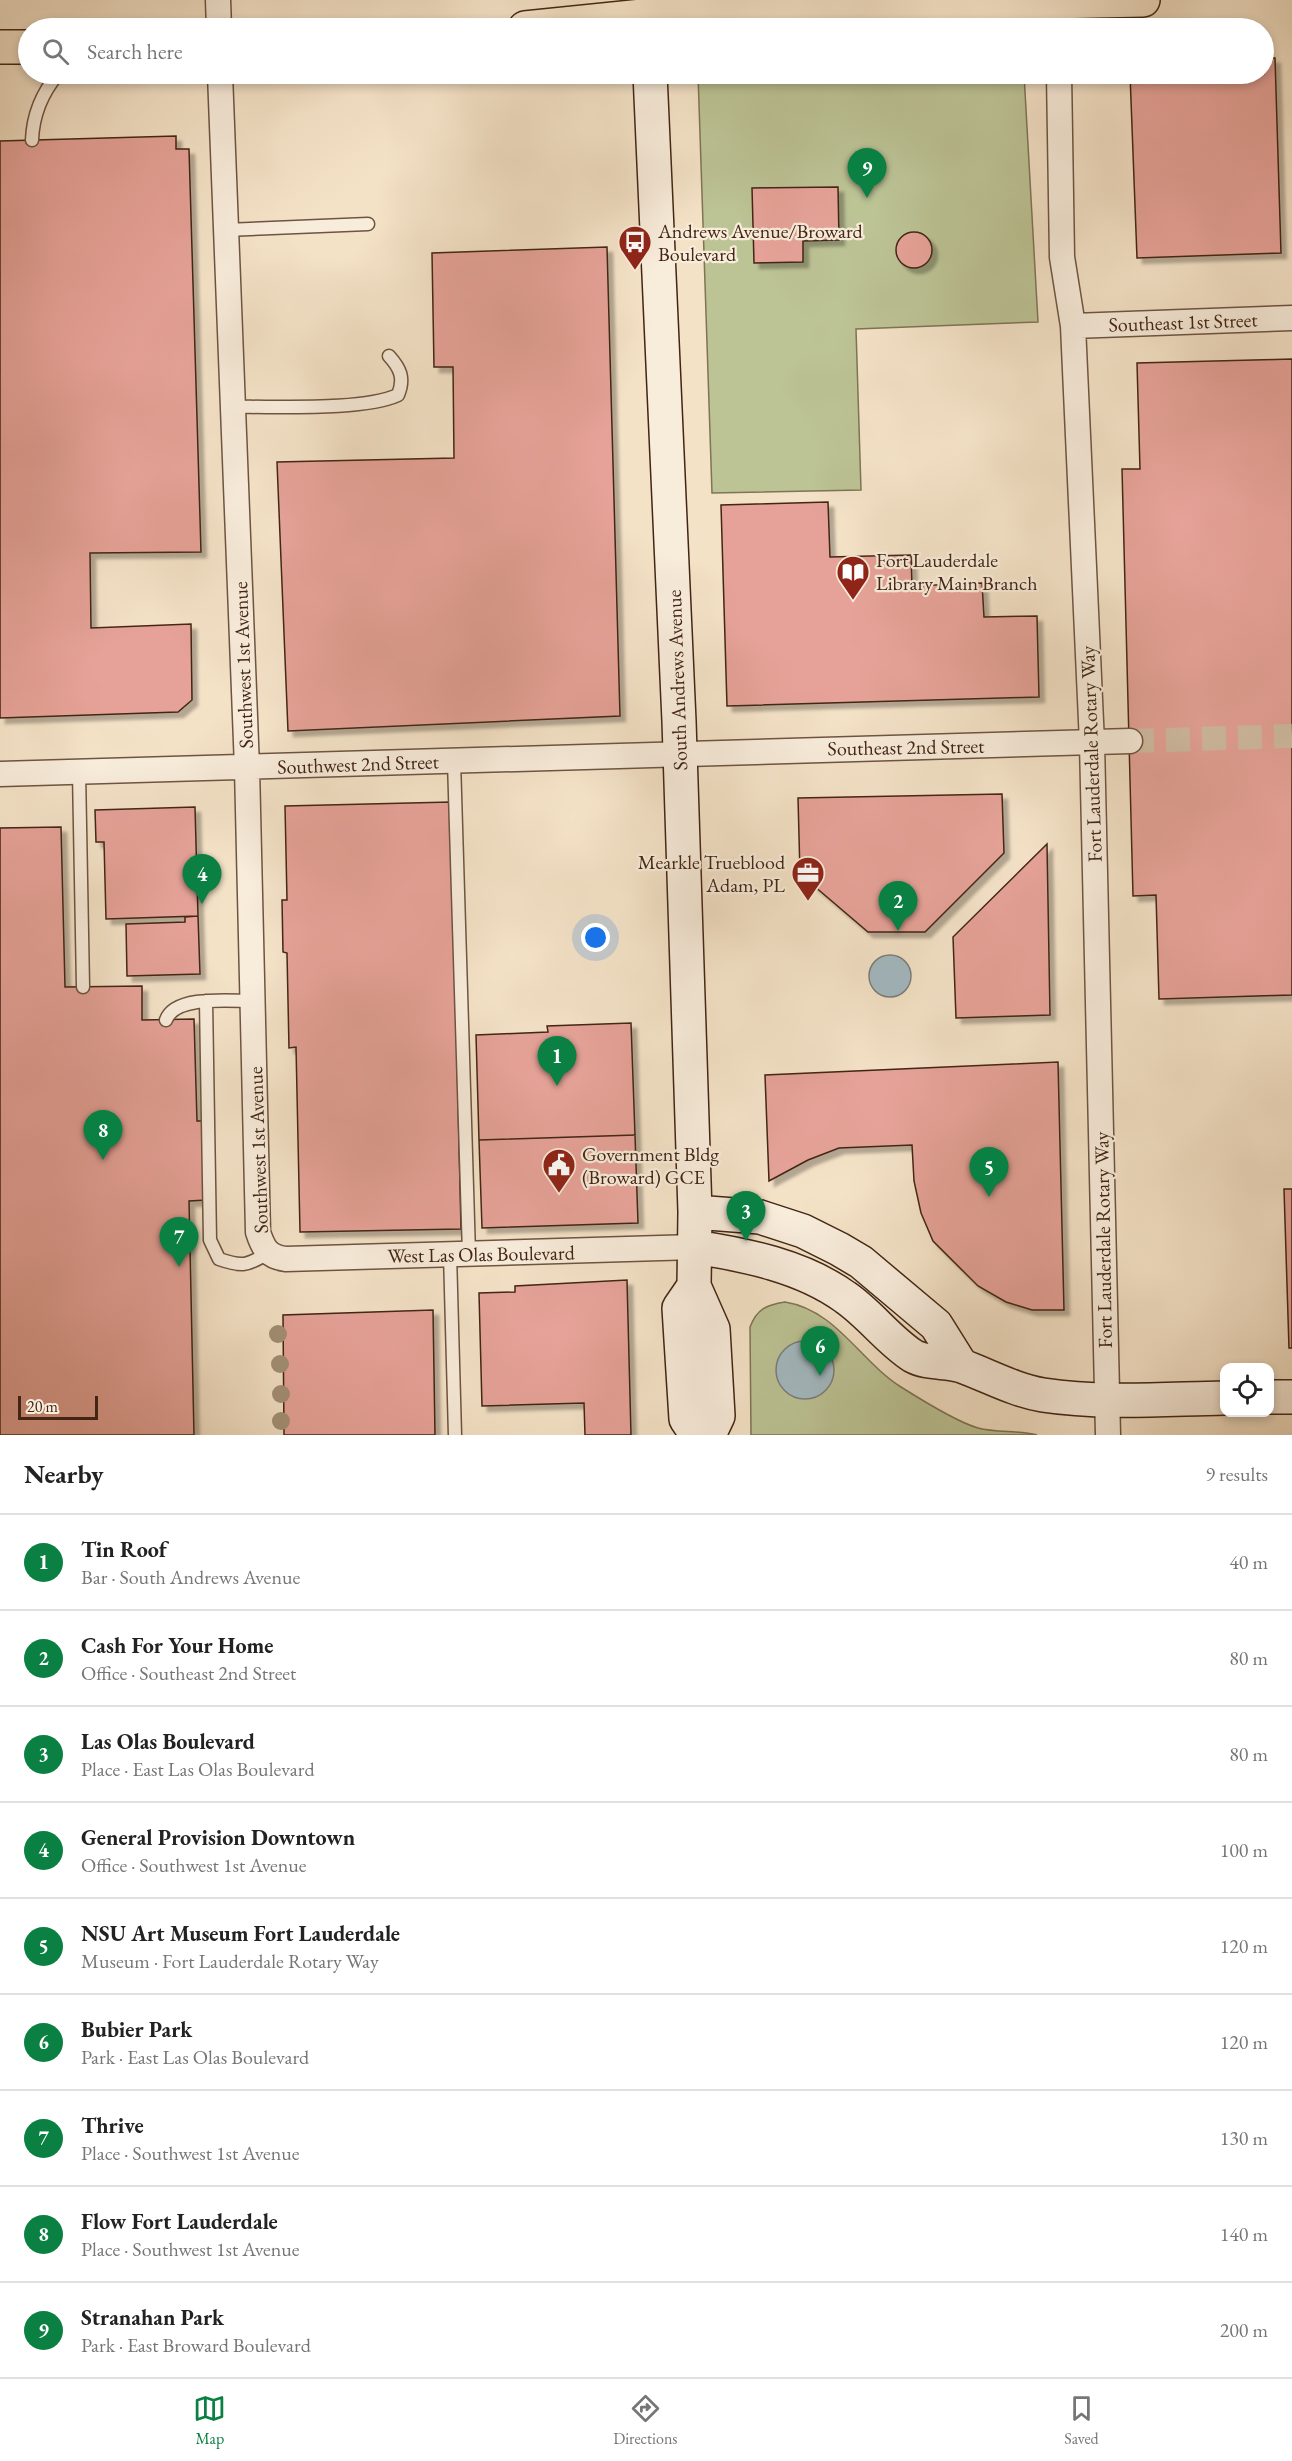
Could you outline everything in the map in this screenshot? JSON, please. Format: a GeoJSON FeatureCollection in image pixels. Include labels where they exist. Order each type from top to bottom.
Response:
{"type":"FeatureCollection","features":[{"type":"Feature","properties":{"kind":"main road"},"geometry":{"type":"LineString","coordinates":[[613,18],[700,10],[1059,10],[1143,0]]}},
{"type":"Feature","properties":{"kind":"main road"},"geometry":{"type":"LineString","coordinates":[[0,47],[18,47]]}},
{"type":"Feature","properties":{"kind":"main road","name":"South Andrews Avenue"},"geometry":{"type":"LineString","coordinates":[[650,84],[681,752],[695,1212],[694,1286],[713,1329],[718,1416],[709,1435]]}},
{"type":"Feature","properties":{"kind":"main road"},"geometry":{"type":"LineString","coordinates":[[695,1212],[760,1217],[803,1231],[839,1249],[861,1262],[936,1325],[961,1365]]}},
{"type":"Feature","properties":{"kind":"main road"},"geometry":{"type":"LineString","coordinates":[[695,1248],[750,1256],[818,1281],[843,1295],[868,1314],[888,1337],[916,1358],[961,1365],[998,1382],[1042,1395],[1107,1400],[1220,1398]]}},
{"type":"Feature","properties":{"kind":"main road","name":"South Andrews Avenue"},"geometry":{"type":"LineString","coordinates":[[694,1286],[679,1308],[686,1419],[697,1435]]}},
{"type":"Feature","properties":{"kind":"main road"},"geometry":{"type":"LineString","coordinates":[[1274,1397],[1292,1396]]}},
{"type":"Feature","properties":{"kind":"street"},"geometry":{"type":"LineString","coordinates":[[218,0],[219,18]]}},
{"type":"Feature","properties":{"kind":"street","name":"Southwest 1st Avenue"},"geometry":{"type":"LineString","coordinates":[[220,84],[247,768],[258,1232],[268,1253]]}},
{"type":"Feature","properties":{"kind":"street","name":"Fort Lauderdale Rotary Way"},"geometry":{"type":"LineString","coordinates":[[1059,84],[1062,257],[1073,326],[1092,742],[1107,1435]]}},
{"type":"Feature","properties":{"kind":"street","name":"Southeast 1st Street"},"geometry":{"type":"LineString","coordinates":[[1073,326],[1292,318]]}},
{"type":"Feature","properties":{"kind":"street","name":"Southeast 2nd Street"},"geometry":{"type":"LineString","coordinates":[[681,752],[1130,741]]}},
{"type":"Feature","properties":{"kind":"street","name":"Southwest 2nd Street"},"geometry":{"type":"LineString","coordinates":[[0,774],[247,768],[681,752]]}},
{"type":"Feature","properties":{"kind":"street","name":"West Las Olas Boulevard"},"geometry":{"type":"LineString","coordinates":[[268,1253],[286,1259],[695,1248]]}},
{"type":"Feature","properties":{"kind":"lane"},"geometry":{"type":"LineString","coordinates":[[32,140],[38,106],[50,84]]}},
{"type":"Feature","properties":{"kind":"lane"},"geometry":{"type":"LineString","coordinates":[[226,230],[369,224]]}},
{"type":"Feature","properties":{"kind":"lane"},"geometry":{"type":"LineString","coordinates":[[233,407],[352,404],[389,399],[398,395],[402,375],[399,366],[388,356]]}},
{"type":"Feature","properties":{"kind":"lane"},"geometry":{"type":"LineString","coordinates":[[454,761],[460,1254],[455,1435]]}},
{"type":"Feature","properties":{"kind":"lane"},"geometry":{"type":"LineString","coordinates":[[79,772],[83,987]]}},
{"type":"Feature","properties":{"kind":"lane"},"geometry":{"type":"LineString","coordinates":[[206,1001],[210,1240],[219,1259],[238,1266],[252,1263],[268,1253]]}},
{"type":"Feature","properties":{"kind":"lane"},"geometry":{"type":"LineString","coordinates":[[166,1020],[173,1009],[190,1003],[252,1001]]}},
{"type":"Feature","properties":{"kind":"green space"},"geometry":{"type":"Polygon","coordinates":[[[698,84],[1025,84],[1038,322],[856,329],[861,490],[712,493],[698,84]]]}},
{"type":"Feature","properties":{"kind":"green space"},"geometry":{"type":"Polygon","coordinates":[[[785,1302],[819,1315],[847,1338],[886,1376],[949,1416],[978,1428],[1037,1435],[751,1435],[750,1327],[763,1309],[785,1302]]]}},
{"type":"Feature","properties":{"kind":"water"},"geometry":{"type":"Polygon","coordinates":[[[890,955],[905,961],[911,976],[905,991],[890,997],[875,991],[869,976],[875,961],[890,955]]]}},
{"type":"Feature","properties":{"kind":"water"},"geometry":{"type":"Polygon","coordinates":[[[805,1341],[816,1343],[829,1354],[834,1370],[832,1381],[821,1394],[805,1399],[794,1397],[781,1386],[776,1370],[778,1359],[789,1346],[805,1341]]]}},
{"type":"Feature","properties":{"kind":"building"},"geometry":{"type":"Polygon","coordinates":[[[1275,58],[1281,253],[1137,258],[1130,84],[1274,84],[1275,58]]]}},
{"type":"Feature","properties":{"kind":"building"},"geometry":{"type":"Polygon","coordinates":[[[176,136],[176,149],[189,149],[201,552],[90,553],[91,628],[191,624],[192,700],[178,712],[0,718],[0,141],[176,136]]]}},
{"type":"Feature","properties":{"kind":"building"},"geometry":{"type":"Polygon","coordinates":[[[838,187],[839,240],[803,241],[803,262],[754,263],[752,188],[838,187]]]}},
{"type":"Feature","properties":{"kind":"building"},"geometry":{"type":"Polygon","coordinates":[[[914,232],[927,237],[932,250],[927,263],[914,268],[901,263],[896,250],[901,237],[914,232]]]}},
{"type":"Feature","properties":{"kind":"building"},"geometry":{"type":"Polygon","coordinates":[[[607,247],[620,716],[288,731],[277,462],[454,458],[453,367],[434,367],[432,253],[607,247]]]}},
{"type":"Feature","properties":{"kind":"building"},"geometry":{"type":"Polygon","coordinates":[[[1292,359],[1292,995],[1159,999],[1156,895],[1133,896],[1122,469],[1140,469],[1137,363],[1292,359]]]}},
{"type":"Feature","properties":{"kind":"building","name":"Fort Lauderdale Library Main Branch"},"geometry":{"type":"Polygon","coordinates":[[[828,502],[830,557],[911,555],[912,586],[982,583],[984,617],[1037,616],[1039,697],[727,706],[721,505],[828,502]]]}},
{"type":"Feature","properties":{"kind":"building"},"geometry":{"type":"Polygon","coordinates":[[[1002,794],[1004,853],[925,932],[868,932],[800,874],[798,798],[1002,794]]]}},
{"type":"Feature","properties":{"kind":"building"},"geometry":{"type":"Polygon","coordinates":[[[451,802],[461,1229],[300,1232],[296,1047],[289,1048],[287,953],[283,952],[282,900],[287,900],[285,806],[451,802]]]}},
{"type":"Feature","properties":{"kind":"building"},"geometry":{"type":"Polygon","coordinates":[[[195,807],[198,916],[106,919],[104,842],[96,842],[95,810],[195,807]]]}},
{"type":"Feature","properties":{"kind":"building"},"geometry":{"type":"Polygon","coordinates":[[[61,827],[65,987],[142,986],[142,1020],[194,1019],[197,1121],[205,1121],[207,1200],[189,1201],[194,1435],[0,1435],[0,828],[61,827]]]}},
{"type":"Feature","properties":{"kind":"building"},"geometry":{"type":"Polygon","coordinates":[[[1047,844],[1050,1015],[956,1018],[953,937],[1047,844]]]}},
{"type":"Feature","properties":{"kind":"building"},"geometry":{"type":"Polygon","coordinates":[[[198,916],[200,974],[127,976],[126,924],[185,922],[185,917],[198,916]]]}},
{"type":"Feature","properties":{"kind":"building"},"geometry":{"type":"Polygon","coordinates":[[[631,1023],[635,1135],[479,1140],[476,1035],[548,1032],[547,1026],[631,1023]]]}},
{"type":"Feature","properties":{"kind":"building"},"geometry":{"type":"Polygon","coordinates":[[[1058,1062],[1064,1310],[1032,1310],[1006,1302],[978,1286],[933,1241],[921,1213],[914,1181],[912,1145],[839,1148],[808,1160],[769,1181],[765,1075],[1058,1062]]]}},
{"type":"Feature","properties":{"kind":"building"},"geometry":{"type":"Polygon","coordinates":[[[635,1135],[638,1223],[482,1228],[479,1140],[635,1135]]]}},
{"type":"Feature","properties":{"kind":"building"},"geometry":{"type":"Polygon","coordinates":[[[1284,1189],[1292,1189],[1292,1348],[1289,1348],[1284,1189]]]}},
{"type":"Feature","properties":{"kind":"building"},"geometry":{"type":"Polygon","coordinates":[[[627,1280],[631,1435],[585,1435],[584,1403],[482,1406],[479,1293],[515,1292],[515,1286],[627,1280]]]}},
{"type":"Feature","properties":{"kind":"building"},"geometry":{"type":"Polygon","coordinates":[[[433,1310],[435,1435],[284,1435],[283,1315],[433,1310]]]}},
{"type":"Feature","properties":{"kind":"tunnel"},"geometry":{"type":"LineString","coordinates":[[1130,741],[1292,736]]}},
{"type":"Feature","properties":{"kind":"place","name":"Stranahan Park"},"geometry":{"type":"Point","coordinates":[867,198]}},
{"type":"Feature","properties":{"kind":"place","name":"Andrews Avenue/Broward Boulevard"},"geometry":{"type":"Point","coordinates":[635,271]}},
{"type":"Feature","properties":{"kind":"place","name":"Fort Lauderdale Library Main Branch"},"geometry":{"type":"Point","coordinates":[853,601]}},
{"type":"Feature","properties":{"kind":"place","name":"Mearkle Trueblood Adam, PL"},"geometry":{"type":"Point","coordinates":[808,902]}},
{"type":"Feature","properties":{"kind":"place","name":"General Provision Downtown"},"geometry":{"type":"Point","coordinates":[202,904]}},
{"type":"Feature","properties":{"kind":"place","name":"Cash For Your Home"},"geometry":{"type":"Point","coordinates":[898,931]}},
{"type":"Feature","properties":{"kind":"place","name":"Tin Roof"},"geometry":{"type":"Point","coordinates":[557,1086]}},
{"type":"Feature","properties":{"kind":"place","name":"Flow Fort Lauderdale"},"geometry":{"type":"Point","coordinates":[103,1160]}},
{"type":"Feature","properties":{"kind":"place","name":"Government Bldg (Broward) GCE"},"geometry":{"type":"Point","coordinates":[559,1194]}},
{"type":"Feature","properties":{"kind":"place","name":"NSU Art Museum Fort Lauderdale"},"geometry":{"type":"Point","coordinates":[989,1197]}},
{"type":"Feature","properties":{"kind":"place","name":"Las Olas Boulevard"},"geometry":{"type":"Point","coordinates":[746,1241]}},
{"type":"Feature","properties":{"kind":"place","name":"Thrive"},"geometry":{"type":"Point","coordinates":[179,1267]}},
{"type":"Feature","properties":{"kind":"place","name":"Bubier Park"},"geometry":{"type":"Point","coordinates":[820,1376]}}]}
